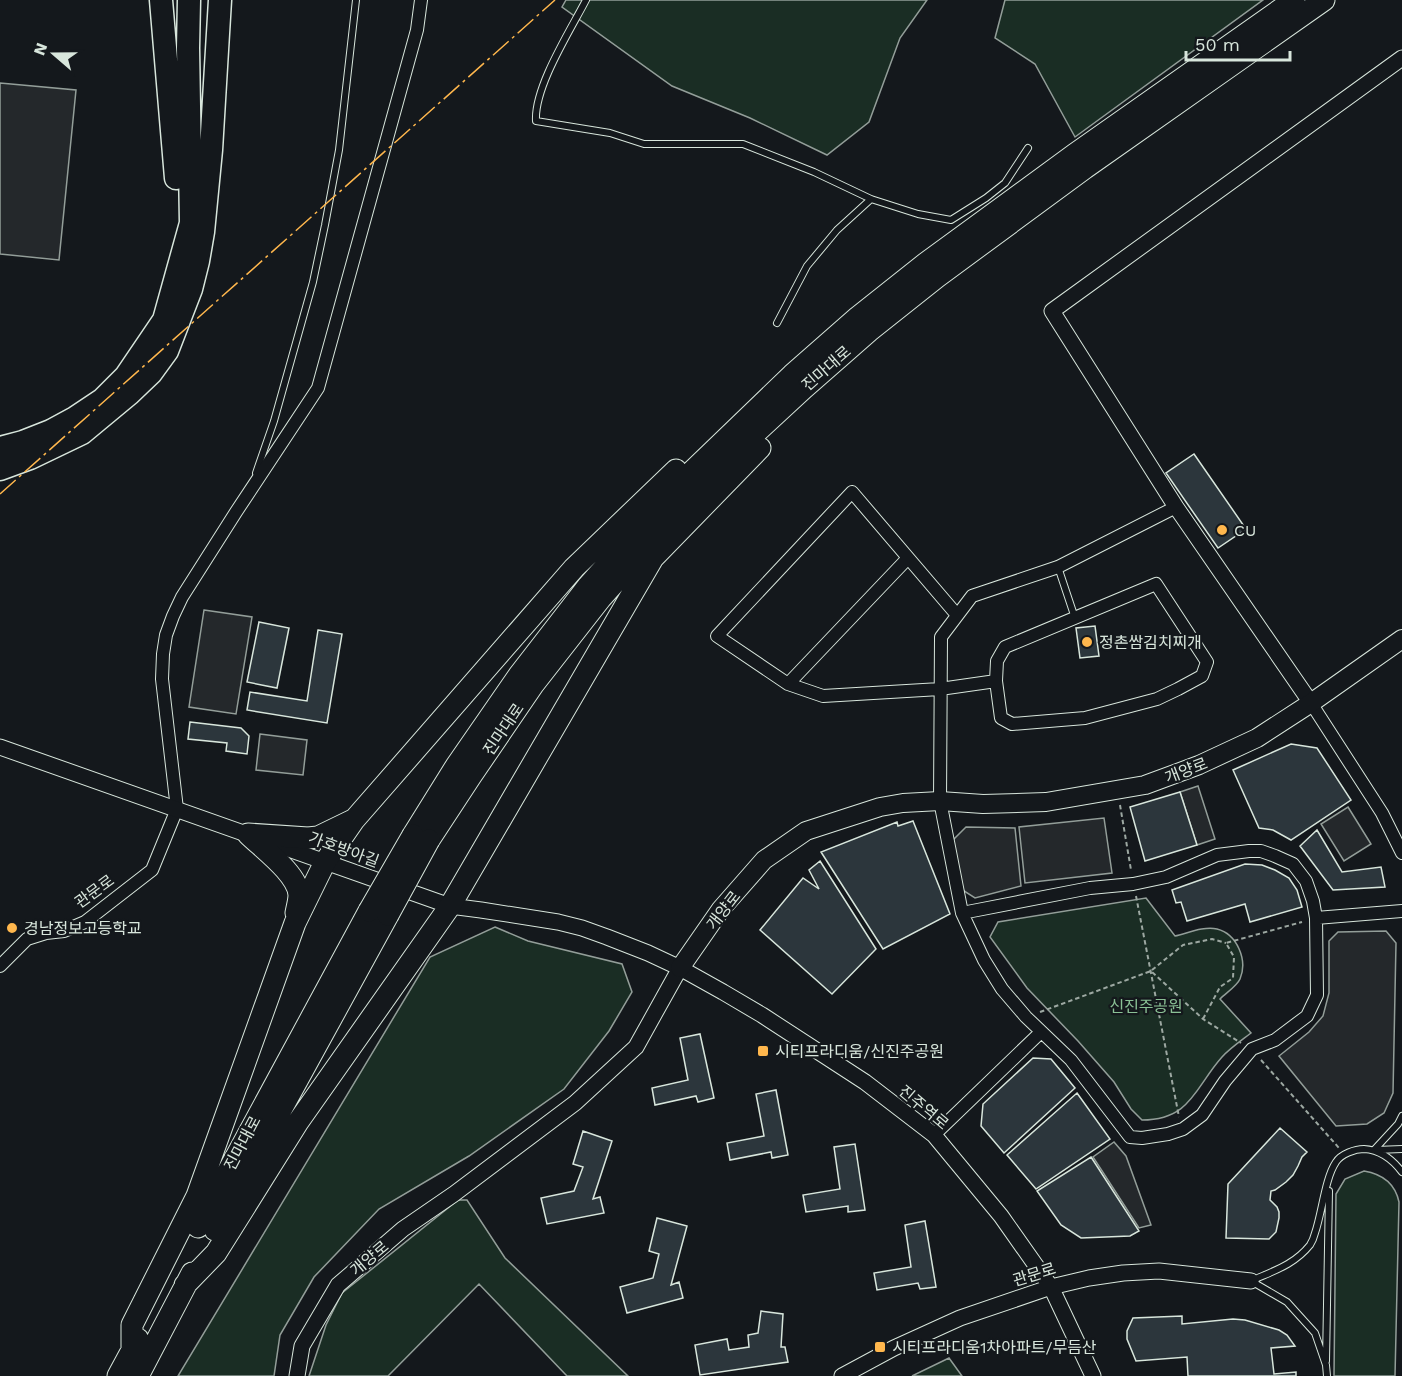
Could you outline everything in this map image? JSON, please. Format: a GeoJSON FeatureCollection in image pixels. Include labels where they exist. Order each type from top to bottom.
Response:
{"type":"FeatureCollection","features":[{"type":"Feature","properties":{"kind":"highway"},"geometry":{"type":"LineString","coordinates":[[161,0],[176,178],[191,223]]}},
{"type":"Feature","properties":{"kind":"highway"},"geometry":{"type":"LineString","coordinates":[[0,448],[51,431],[102,400],[126,376],[164,320],[191,223],[189,0]]}},
{"type":"Feature","properties":{"kind":"highway"},"geometry":{"type":"LineString","coordinates":[[0,469],[30,458],[82,433],[151,373],[167,351],[191,289],[203,232],[212,150],[220,0]]}},
{"type":"Feature","properties":{"kind":"highway","name":"진마대로"},"geometry":{"type":"LineString","coordinates":[[421,838],[456,766],[519,675],[588,586],[682,482],[739,425],[850,324],[926,263],[1075,154],[1294,0]]}},
{"type":"Feature","properties":{"kind":"highway","name":"진마대로"},"geometry":{"type":"LineString","coordinates":[[421,838],[471,776],[533,685],[601,598],[694,494],[750,438],[869,331],[937,278],[1085,168],[1324,0]]}},
{"type":"Feature","properties":{"kind":"highway"},"geometry":{"type":"LineString","coordinates":[[185,1285],[216,1253],[298,1122],[450,906],[653,558],[793,414],[804,388]]}},
{"type":"Feature","properties":{"kind":"highway"},"geometry":{"type":"LineString","coordinates":[[132,1350],[132,1325],[197,1196],[295,923],[325,862],[354,820],[574,568],[703,443],[739,425]]}},
{"type":"Feature","properties":{"kind":"highway"},"geometry":{"type":"LineString","coordinates":[[248,834],[318,837],[354,820]]}},
{"type":"Feature","properties":{"kind":"highway"},"geometry":{"type":"LineString","coordinates":[[248,834],[290,874],[297,885],[299,894],[295,923]]}},
{"type":"Feature","properties":{"kind":"highway"},"geometry":{"type":"LineString","coordinates":[[378,913],[421,838]]}},
{"type":"Feature","properties":{"kind":"highway","name":"진마대로"},"geometry":{"type":"LineString","coordinates":[[138,1376],[263,1140],[378,913]]}},
{"type":"Feature","properties":{"kind":"highway","name":"진마대로"},"geometry":{"type":"LineString","coordinates":[[118,1376],[243,1142],[378,913]]}},
{"type":"Feature","properties":{"kind":"main road","name":"개양로"},"geometry":{"type":"LineString","coordinates":[[680,968],[721,909],[764,860],[806,831],[880,807],[903,803],[1046,802],[1145,785],[1199,765],[1257,738],[1311,704],[1402,639]]}},
{"type":"Feature","properties":{"kind":"street"},"geometry":{"type":"LineString","coordinates":[[177,809],[162,680],[166,635],[182,597],[318,388],[417,30],[421,0]]}},
{"type":"Feature","properties":{"kind":"street"},"geometry":{"type":"LineString","coordinates":[[1402,58],[1052,311],[1176,507],[1311,704],[1382,813],[1402,853]]}},
{"type":"Feature","properties":{"kind":"street"},"geometry":{"type":"LineString","coordinates":[[957,615],[852,492],[717,636],[788,684],[824,696],[940,689],[996,681]]}},
{"type":"Feature","properties":{"kind":"street"},"geometry":{"type":"LineString","coordinates":[[962,913],[1090,888],[1133,884],[1166,877],[1217,855],[1261,851],[1293,864],[1306,881],[1313,901],[1317,918],[1317,995],[1307,1016],[1275,1040],[1252,1049],[1225,1081],[1202,1115],[1183,1129],[1142,1138],[1130,1137],[1071,1060],[1026,1017],[1002,989],[984,960],[962,913],[940,801],[941,637],[972,596],[1058,567],[1176,507]]}},
{"type":"Feature","properties":{"kind":"street"},"geometry":{"type":"LineString","coordinates":[[788,684],[908,558]]}},
{"type":"Feature","properties":{"kind":"street"},"geometry":{"type":"LineString","coordinates":[[1156,584],[1208,662],[1202,676],[1168,694],[1085,718],[1012,724],[1001,718],[996,681],[997,661],[1005,647],[1156,584]]}},
{"type":"Feature","properties":{"kind":"street","name":"가호방아길"},"geometry":{"type":"LineString","coordinates":[[0,747],[450,906],[558,922],[582,928],[680,968]]}},
{"type":"Feature","properties":{"kind":"street","name":"관문로"},"geometry":{"type":"LineString","coordinates":[[0,966],[27,939],[63,931],[85,922],[152,870],[177,809]]}},
{"type":"Feature","properties":{"kind":"street"},"geometry":{"type":"LineString","coordinates":[[1317,918],[1402,911]]}},
{"type":"Feature","properties":{"kind":"street","name":"진주역로"},"geometry":{"type":"LineString","coordinates":[[680,968],[762,1015],[865,1082],[934,1136],[1001,1216],[1051,1287],[1093,1376]]}},
{"type":"Feature","properties":{"kind":"street","name":"개양로"},"geometry":{"type":"LineString","coordinates":[[297,1376],[302,1346],[338,1285],[403,1229],[454,1194],[575,1103],[636,1047],[680,968]]}},
{"type":"Feature","properties":{"kind":"street"},"geometry":{"type":"LineString","coordinates":[[934,1136],[1041,1032]]}},
{"type":"Feature","properties":{"kind":"street","name":"관문로"},"geometry":{"type":"LineString","coordinates":[[842,1376],[894,1348],[960,1318],[1051,1287],[1089,1278],[1159,1271],[1251,1281]]}},
{"type":"Feature","properties":{"kind":"lane"},"geometry":{"type":"LineString","coordinates":[[249,493],[274,421],[314,282],[339,150],[356,0]]}},
{"type":"Feature","properties":{"kind":"lane"},"geometry":{"type":"LineString","coordinates":[[586,0],[547,73],[535,110],[536,121],[610,133],[644,144],[743,144],[814,172],[871,199],[918,214],[951,220],[1005,183],[1028,148]]}},
{"type":"Feature","properties":{"kind":"lane"},"geometry":{"type":"LineString","coordinates":[[777,323],[807,267],[837,230],[871,199]]}},
{"type":"Feature","properties":{"kind":"lane"},"geometry":{"type":"LineString","coordinates":[[1058,567],[1075,618]]}},
{"type":"Feature","properties":{"kind":"lane"},"geometry":{"type":"LineString","coordinates":[[1374,1150],[1398,1124],[1402,1116]]}},
{"type":"Feature","properties":{"kind":"lane"},"geometry":{"type":"LineString","coordinates":[[1251,1281],[1289,1264],[1311,1244],[1319,1222],[1329,1178],[1336,1161],[1344,1154],[1359,1149],[1402,1149]]}},
{"type":"Feature","properties":{"kind":"lane"},"geometry":{"type":"LineString","coordinates":[[1374,1150],[1395,1162],[1402,1172]]}},
{"type":"Feature","properties":{"kind":"lane"},"geometry":{"type":"LineString","coordinates":[[1327,1376],[1329,1178]]}},
{"type":"Feature","properties":{"kind":"lane"},"geometry":{"type":"LineString","coordinates":[[1251,1281],[1287,1302],[1314,1333],[1326,1365]]}},
{"type":"Feature","properties":{"kind":"path"},"geometry":{"type":"LineString","coordinates":[[1117,790],[1177,1112],[1183,1129]]}},
{"type":"Feature","properties":{"kind":"path"},"geometry":{"type":"LineString","coordinates":[[1026,1017],[1151,971],[1183,945],[1212,939],[1226,943],[1317,918]]}},
{"type":"Feature","properties":{"kind":"path"},"geometry":{"type":"LineString","coordinates":[[1203,1019],[1220,987],[1233,978],[1234,957],[1226,943]]}},
{"type":"Feature","properties":{"kind":"path"},"geometry":{"type":"LineString","coordinates":[[1151,971],[1203,1019],[1252,1049],[1344,1154]]}},
{"type":"Feature","properties":{"kind":"green space"},"geometry":{"type":"Polygon","coordinates":[[[566,0],[927,0],[900,38],[869,122],[827,155],[750,118],[672,86],[562,7],[566,0]]]}},
{"type":"Feature","properties":{"kind":"green space"},"geometry":{"type":"Polygon","coordinates":[[[1005,0],[1263,0],[1075,137],[1035,64],[995,38],[1005,0]]]}},
{"type":"Feature","properties":{"kind":"green space","name":"신진주공원"},"geometry":{"type":"Polygon","coordinates":[[[1146,898],[1175,936],[1212,928],[1224,932],[1235,942],[1242,956],[1242,972],[1236,984],[1220,999],[1251,1033],[1222,1057],[1182,1108],[1158,1119],[1142,1120],[1131,1109],[1114,1082],[1027,988],[990,937],[998,922],[1146,898]]]}},
{"type":"Feature","properties":{"kind":"green space"},"geometry":{"type":"Polygon","coordinates":[[[495,927],[528,941],[622,964],[632,992],[609,1031],[564,1089],[469,1156],[379,1209],[314,1277],[280,1335],[274,1376],[178,1376],[430,957],[495,927]]]}},
{"type":"Feature","properties":{"kind":"green space"},"geometry":{"type":"Polygon","coordinates":[[[1364,1171],[1387,1180],[1399,1202],[1395,1376],[1334,1376],[1336,1194],[1345,1179],[1364,1171]]]}},
{"type":"Feature","properties":{"kind":"green space"},"geometry":{"type":"Polygon","coordinates":[[[458,1200],[467,1200],[505,1258],[628,1376],[567,1376],[479,1284],[388,1376],[309,1376],[326,1325],[342,1293],[458,1200]]]}},
{"type":"Feature","properties":{"kind":"green space"},"geometry":{"type":"Polygon","coordinates":[[[949,1358],[962,1376],[912,1376],[949,1358]]]}},
{"type":"Feature","properties":{"kind":"shaded area"},"geometry":{"type":"Polygon","coordinates":[[[0,83],[76,90],[59,260],[0,254],[0,83]]]}},
{"type":"Feature","properties":{"kind":"shaded area"},"geometry":{"type":"Polygon","coordinates":[[[204,610],[252,617],[236,714],[189,707],[204,610]]]}},
{"type":"Feature","properties":{"kind":"shaded area"},"geometry":{"type":"Polygon","coordinates":[[[260,734],[307,740],[303,775],[256,770],[260,734]]]}},
{"type":"Feature","properties":{"kind":"shaded area"},"geometry":{"type":"Polygon","coordinates":[[[1198,786],[1215,839],[1197,845],[1180,792],[1198,786]]]}},
{"type":"Feature","properties":{"kind":"shaded area"},"geometry":{"type":"Polygon","coordinates":[[[1348,807],[1371,844],[1344,861],[1321,824],[1348,807]]]}},
{"type":"Feature","properties":{"kind":"shaded area"},"geometry":{"type":"Polygon","coordinates":[[[1104,818],[1112,873],[1025,883],[1019,827],[1104,818]]]}},
{"type":"Feature","properties":{"kind":"shaded area"},"geometry":{"type":"Polygon","coordinates":[[[966,827],[1015,828],[1021,886],[975,898],[961,889],[952,841],[966,827]]]}},
{"type":"Feature","properties":{"kind":"shaded area"},"geometry":{"type":"Polygon","coordinates":[[[1386,931],[1396,943],[1393,1093],[1384,1113],[1367,1124],[1336,1126],[1279,1056],[1309,1032],[1323,1016],[1329,993],[1329,941],[1338,932],[1386,931]]]}},
{"type":"Feature","properties":{"kind":"shaded area"},"geometry":{"type":"Polygon","coordinates":[[[1114,1142],[1126,1156],[1151,1225],[1139,1228],[1093,1157],[1114,1142]]]}},
{"type":"Feature","properties":{"kind":"building"},"geometry":{"type":"Polygon","coordinates":[[[1194,454],[1246,529],[1218,548],[1166,473],[1194,454]]]}},
{"type":"Feature","properties":{"kind":"building"},"geometry":{"type":"Polygon","coordinates":[[[259,622],[289,628],[277,688],[247,682],[259,622]]]}},
{"type":"Feature","properties":{"kind":"building","name":"정촌쌈김치찌개"},"geometry":{"type":"Polygon","coordinates":[[[1095,626],[1099,656],[1080,658],[1076,628],[1095,626]]]}},
{"type":"Feature","properties":{"kind":"building"},"geometry":{"type":"Polygon","coordinates":[[[318,630],[342,634],[327,723],[247,710],[250,692],[307,701],[318,630]]]}},
{"type":"Feature","properties":{"kind":"building"},"geometry":{"type":"Polygon","coordinates":[[[190,722],[241,728],[249,736],[247,754],[226,751],[227,743],[188,739],[190,722]]]}},
{"type":"Feature","properties":{"kind":"building"},"geometry":{"type":"Polygon","coordinates":[[[1291,744],[1317,748],[1351,800],[1291,840],[1273,830],[1259,828],[1233,770],[1291,744]]]}},
{"type":"Feature","properties":{"kind":"building"},"geometry":{"type":"Polygon","coordinates":[[[1180,792],[1197,845],[1145,861],[1130,807],[1180,792]]]}},
{"type":"Feature","properties":{"kind":"building"},"geometry":{"type":"Polygon","coordinates":[[[913,821],[950,914],[883,949],[821,852],[897,822],[898,826],[913,821]]]}},
{"type":"Feature","properties":{"kind":"building"},"geometry":{"type":"Polygon","coordinates":[[[1317,830],[1342,872],[1381,867],[1385,887],[1333,890],[1300,846],[1317,830]]]}},
{"type":"Feature","properties":{"kind":"building"},"geometry":{"type":"Polygon","coordinates":[[[820,861],[876,949],[832,994],[760,930],[803,878],[819,889],[809,870],[820,861]]]}},
{"type":"Feature","properties":{"kind":"building"},"geometry":{"type":"Polygon","coordinates":[[[1245,864],[1262,865],[1289,878],[1297,890],[1302,907],[1250,922],[1245,904],[1187,921],[1181,902],[1176,903],[1172,890],[1245,864]]]}},
{"type":"Feature","properties":{"kind":"building"},"geometry":{"type":"Polygon","coordinates":[[[700,1034],[714,1098],[698,1102],[696,1096],[655,1105],[652,1088],[688,1080],[680,1038],[700,1034]]]}},
{"type":"Feature","properties":{"kind":"building"},"geometry":{"type":"Polygon","coordinates":[[[1033,1058],[1051,1059],[1075,1088],[1004,1153],[981,1126],[983,1104],[1033,1058]]]}},
{"type":"Feature","properties":{"kind":"building"},"geometry":{"type":"Polygon","coordinates":[[[776,1090],[788,1155],[772,1158],[771,1152],[730,1160],[727,1143],[764,1136],[756,1094],[776,1090]]]}},
{"type":"Feature","properties":{"kind":"building"},"geometry":{"type":"Polygon","coordinates":[[[1077,1093],[1110,1139],[1036,1189],[1007,1155],[1077,1093]]]}},
{"type":"Feature","properties":{"kind":"building"},"geometry":{"type":"Polygon","coordinates":[[[1280,1128],[1307,1152],[1293,1175],[1271,1191],[1270,1200],[1279,1212],[1276,1232],[1269,1239],[1226,1238],[1228,1184],[1280,1128]]]}},
{"type":"Feature","properties":{"kind":"building"},"geometry":{"type":"Polygon","coordinates":[[[583,1131],[612,1141],[593,1199],[600,1197],[604,1213],[547,1224],[541,1198],[574,1191],[583,1167],[573,1164],[583,1131]]]}},
{"type":"Feature","properties":{"kind":"building"},"geometry":{"type":"Polygon","coordinates":[[[855,1144],[865,1210],[848,1212],[848,1206],[806,1212],[803,1195],[840,1189],[834,1147],[855,1144]]]}},
{"type":"Feature","properties":{"kind":"building"},"geometry":{"type":"Polygon","coordinates":[[[1091,1157],[1139,1231],[1130,1236],[1081,1238],[1061,1225],[1037,1191],[1091,1157]]]}},
{"type":"Feature","properties":{"kind":"building"},"geometry":{"type":"Polygon","coordinates":[[[657,1218],[687,1226],[671,1285],[679,1282],[683,1298],[627,1313],[620,1287],[653,1278],[659,1254],[649,1251],[657,1218]]]}},
{"type":"Feature","properties":{"kind":"building"},"geometry":{"type":"Polygon","coordinates":[[[925,1221],[936,1287],[920,1289],[918,1283],[877,1290],[874,1273],[911,1267],[905,1225],[925,1221]]]}},
{"type":"Feature","properties":{"kind":"building"},"geometry":{"type":"Polygon","coordinates":[[[761,1311],[783,1314],[781,1347],[785,1347],[788,1362],[700,1375],[695,1345],[727,1339],[729,1350],[749,1347],[748,1335],[758,1333],[761,1311]]]}},
{"type":"Feature","properties":{"kind":"building"},"geometry":{"type":"Polygon","coordinates":[[[1182,1316],[1182,1324],[1233,1319],[1245,1320],[1279,1330],[1287,1335],[1295,1346],[1271,1348],[1274,1374],[1296,1372],[1296,1376],[1188,1376],[1187,1357],[1136,1361],[1127,1339],[1127,1331],[1133,1318],[1182,1316]]]}},
{"type":"Feature","properties":{"kind":"power"},"geometry":{"type":"LineString","coordinates":[[0,494],[555,0]]}},
{"type":"Feature","properties":{"kind":"place","name":"CU"},"geometry":{"type":"Point","coordinates":[1222,530]}},
{"type":"Feature","properties":{"kind":"place","name":"정촌쌈김치찌개"},"geometry":{"type":"Point","coordinates":[1087,642]}},
{"type":"Feature","properties":{"kind":"place","name":"경남정보고등학교"},"geometry":{"type":"Point","coordinates":[12,928]}},
{"type":"Feature","properties":{"kind":"place","name":"시티프라디움/신진주공원"},"geometry":{"type":"Point","coordinates":[763,1051]}},
{"type":"Feature","properties":{"kind":"place","name":"시티프라디움1차아파트/무듬산"},"geometry":{"type":"Point","coordinates":[880,1347]}}]}
